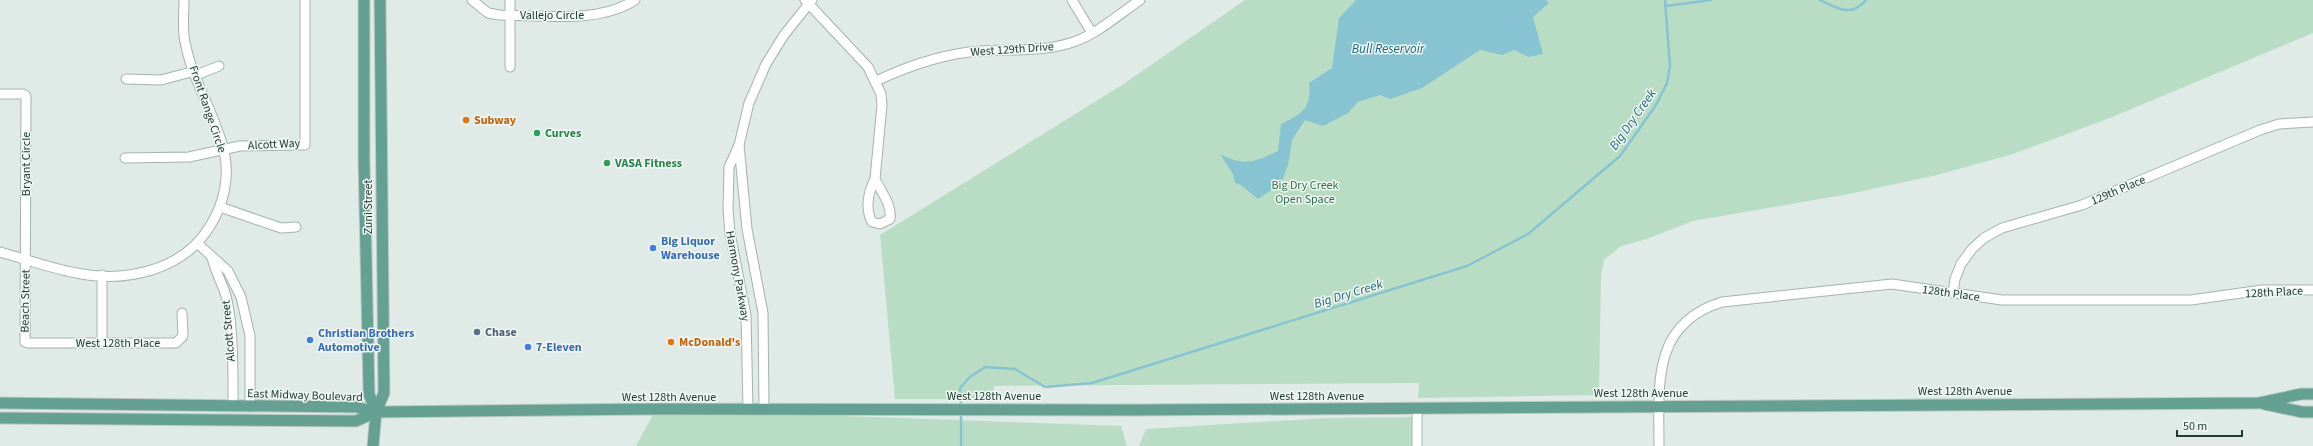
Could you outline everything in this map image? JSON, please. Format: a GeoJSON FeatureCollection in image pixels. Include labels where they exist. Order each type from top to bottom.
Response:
{"type":"FeatureCollection","features":[{"type":"Feature","properties":{"kind":"main road","name":"Zuni Street"},"geometry":{"type":"LineString","coordinates":[[364,0],[364,160],[369,394],[376,412]]}},
{"type":"Feature","properties":{"kind":"main road","name":"Zuni Street"},"geometry":{"type":"LineString","coordinates":[[373,446],[376,412],[384,393],[380,0]]}},
{"type":"Feature","properties":{"kind":"main road","name":"West 128th Avenue"},"geometry":{"type":"LineString","coordinates":[[376,412],[748,409],[1416,408],[2259,403],[2301,394],[2313,394]]}},
{"type":"Feature","properties":{"kind":"main road","name":"East Midway Boulevard"},"geometry":{"type":"LineString","coordinates":[[0,403],[356,407],[376,412]]}},
{"type":"Feature","properties":{"kind":"main road","name":"West 128th Avenue"},"geometry":{"type":"LineString","coordinates":[[2259,403],[2302,412],[2313,412]]}},
{"type":"Feature","properties":{"kind":"main road","name":"East Midway Boulevard"},"geometry":{"type":"LineString","coordinates":[[0,418],[356,421],[376,412]]}},
{"type":"Feature","properties":{"kind":"street","name":"Front Range Circle"},"geometry":{"type":"LineString","coordinates":[[0,252],[76,273],[102,275],[149,272],[172,262],[204,236],[220,207],[225,189],[226,170],[224,150],[185,42],[184,0]]}},
{"type":"Feature","properties":{"kind":"street","name":"Alcott Way"},"geometry":{"type":"LineString","coordinates":[[125,158],[189,158],[224,150],[258,145],[305,145],[305,0]]}},
{"type":"Feature","properties":{"kind":"street","name":"Vallejo Circle"},"geometry":{"type":"LineString","coordinates":[[472,0],[488,13],[510,15],[593,15],[620,9],[635,0]]}},
{"type":"Feature","properties":{"kind":"street"},"geometry":{"type":"LineString","coordinates":[[510,0],[510,67]]}},
{"type":"Feature","properties":{"kind":"street"},"geometry":{"type":"LineString","coordinates":[[1072,0],[1092,33]]}},
{"type":"Feature","properties":{"kind":"street","name":"West 129th Drive"},"geometry":{"type":"LineString","coordinates":[[876,82],[944,57],[978,51],[1069,44],[1092,33],[1140,0]]}},
{"type":"Feature","properties":{"kind":"street"},"geometry":{"type":"LineString","coordinates":[[808,1],[868,67],[876,82],[882,105],[874,179]]}},
{"type":"Feature","properties":{"kind":"street","name":"Harmony Parkway"},"geometry":{"type":"LineString","coordinates":[[748,409],[745,307],[734,256],[728,210],[729,168],[739,145],[749,103],[766,64],[808,1]]}},
{"type":"Feature","properties":{"kind":"street"},"geometry":{"type":"LineString","coordinates":[[126,79],[161,80],[219,66]]}},
{"type":"Feature","properties":{"kind":"street","name":"Bryant Circle"},"geometry":{"type":"LineString","coordinates":[[0,94],[23,94],[26,96],[26,259]]}},
{"type":"Feature","properties":{"kind":"street","name":"129th Place"},"geometry":{"type":"LineString","coordinates":[[1953,293],[1955,279],[1961,264],[1972,249],[1984,238],[2002,228],[2082,205],[2260,130],[2279,124],[2313,122]]}},
{"type":"Feature","properties":{"kind":"street","name":"Harmony Parkway"},"geometry":{"type":"LineString","coordinates":[[739,145],[747,229],[762,306],[764,409]]}},
{"type":"Feature","properties":{"kind":"street"},"geometry":{"type":"LineString","coordinates":[[220,207],[281,228],[296,227]]}},
{"type":"Feature","properties":{"kind":"street","name":"Alcott Street"},"geometry":{"type":"LineString","coordinates":[[197,243],[228,271],[241,296],[247,315],[250,336],[250,406]]}},
{"type":"Feature","properties":{"kind":"street","name":"Alcott Street"},"geometry":{"type":"LineString","coordinates":[[212,258],[217,276],[224,290],[228,310],[233,405]]}},
{"type":"Feature","properties":{"kind":"street","name":"Beach Street"},"geometry":{"type":"LineString","coordinates":[[26,259],[26,343]]}},
{"type":"Feature","properties":{"kind":"street"},"geometry":{"type":"LineString","coordinates":[[102,275],[102,343]]}},
{"type":"Feature","properties":{"kind":"street","name":"128th Place"},"geometry":{"type":"LineString","coordinates":[[1659,446],[1662,366],[1667,348],[1681,324],[1706,307],[1739,300],[1866,285],[1892,284],[2002,300],[2183,300],[2262,290],[2313,290]]}},
{"type":"Feature","properties":{"kind":"street"},"geometry":{"type":"LineString","coordinates":[[745,307],[762,306]]}},
{"type":"Feature","properties":{"kind":"street","name":"West 128th Place"},"geometry":{"type":"LineString","coordinates":[[26,343],[176,343],[183,336],[182,313]]}},
{"type":"Feature","properties":{"kind":"street"},"geometry":{"type":"LineString","coordinates":[[1416,408],[1417,446]]}},
{"type":"Feature","properties":{"kind":"green space","name":"Big Dry Creek Open Space"},"geometry":{"type":"Polygon","coordinates":[[[1245,0],[2313,0],[2313,33],[2110,118],[2013,154],[1933,176],[1849,194],[1693,221],[1644,240],[1621,246],[1604,260],[1601,275],[1599,395],[1418,398],[1419,383],[994,386],[994,399],[895,399],[880,235],[1122,85],[1245,0]]]}},
{"type":"Feature","properties":{"kind":"green space"},"geometry":{"type":"Polygon","coordinates":[[[656,409],[1121,426],[1127,446],[636,446],[656,409]]]}},
{"type":"Feature","properties":{"kind":"green space"},"geometry":{"type":"Polygon","coordinates":[[[1417,417],[1417,446],[1139,446],[1146,429],[1327,418],[1417,417]]]}},
{"type":"Feature","properties":{"kind":"water","name":"Bull Reservoir"},"geometry":{"type":"Polygon","coordinates":[[[1356,0],[1546,0],[1549,3],[1533,17],[1543,54],[1528,57],[1514,50],[1502,55],[1480,50],[1422,88],[1390,99],[1380,95],[1358,102],[1348,113],[1323,126],[1305,120],[1292,140],[1288,165],[1281,184],[1258,199],[1241,185],[1235,183],[1233,174],[1220,154],[1236,161],[1249,162],[1278,151],[1281,124],[1295,117],[1304,109],[1309,99],[1309,83],[1332,68],[1339,18],[1356,0]]]}},
{"type":"Feature","properties":{"kind":"waterway","name":"Big Dry Creek"},"geometry":{"type":"LineString","coordinates":[[961,408],[960,388],[970,377],[985,367],[1015,369],[1045,387],[1092,383],[1467,266],[1528,234],[1620,156],[1656,105],[1667,83],[1670,66],[1665,0]]}},
{"type":"Feature","properties":{"kind":"waterway","name":"Big Dry Creek"},"geometry":{"type":"LineString","coordinates":[[1666,6],[1711,0]]}},
{"type":"Feature","properties":{"kind":"waterway","name":"Big Dry Creek"},"geometry":{"type":"LineString","coordinates":[[1820,0],[1844,10],[1855,9],[1866,0]]}},
{"type":"Feature","properties":{"kind":"waterway","name":"Big Dry Creek"},"geometry":{"type":"LineString","coordinates":[[961,413],[961,446]]}},
{"type":"Feature","properties":{"kind":"place","name":"Subway"},"geometry":{"type":"Point","coordinates":[466,120]}},
{"type":"Feature","properties":{"kind":"place","name":"Curves"},"geometry":{"type":"Point","coordinates":[537,133]}},
{"type":"Feature","properties":{"kind":"place","name":"VASA Fitness"},"geometry":{"type":"Point","coordinates":[607,163]}},
{"type":"Feature","properties":{"kind":"place","name":"Big Liquor Warehouse"},"geometry":{"type":"Point","coordinates":[653,248]}},
{"type":"Feature","properties":{"kind":"place","name":"Chase"},"geometry":{"type":"Point","coordinates":[477,332]}},
{"type":"Feature","properties":{"kind":"place","name":"Christian Brothers Automotive"},"geometry":{"type":"Point","coordinates":[310,340]}},
{"type":"Feature","properties":{"kind":"place","name":"McDonald's"},"geometry":{"type":"Point","coordinates":[671,342]}},
{"type":"Feature","properties":{"kind":"place","name":"7-Eleven"},"geometry":{"type":"Point","coordinates":[528,347]}}]}
